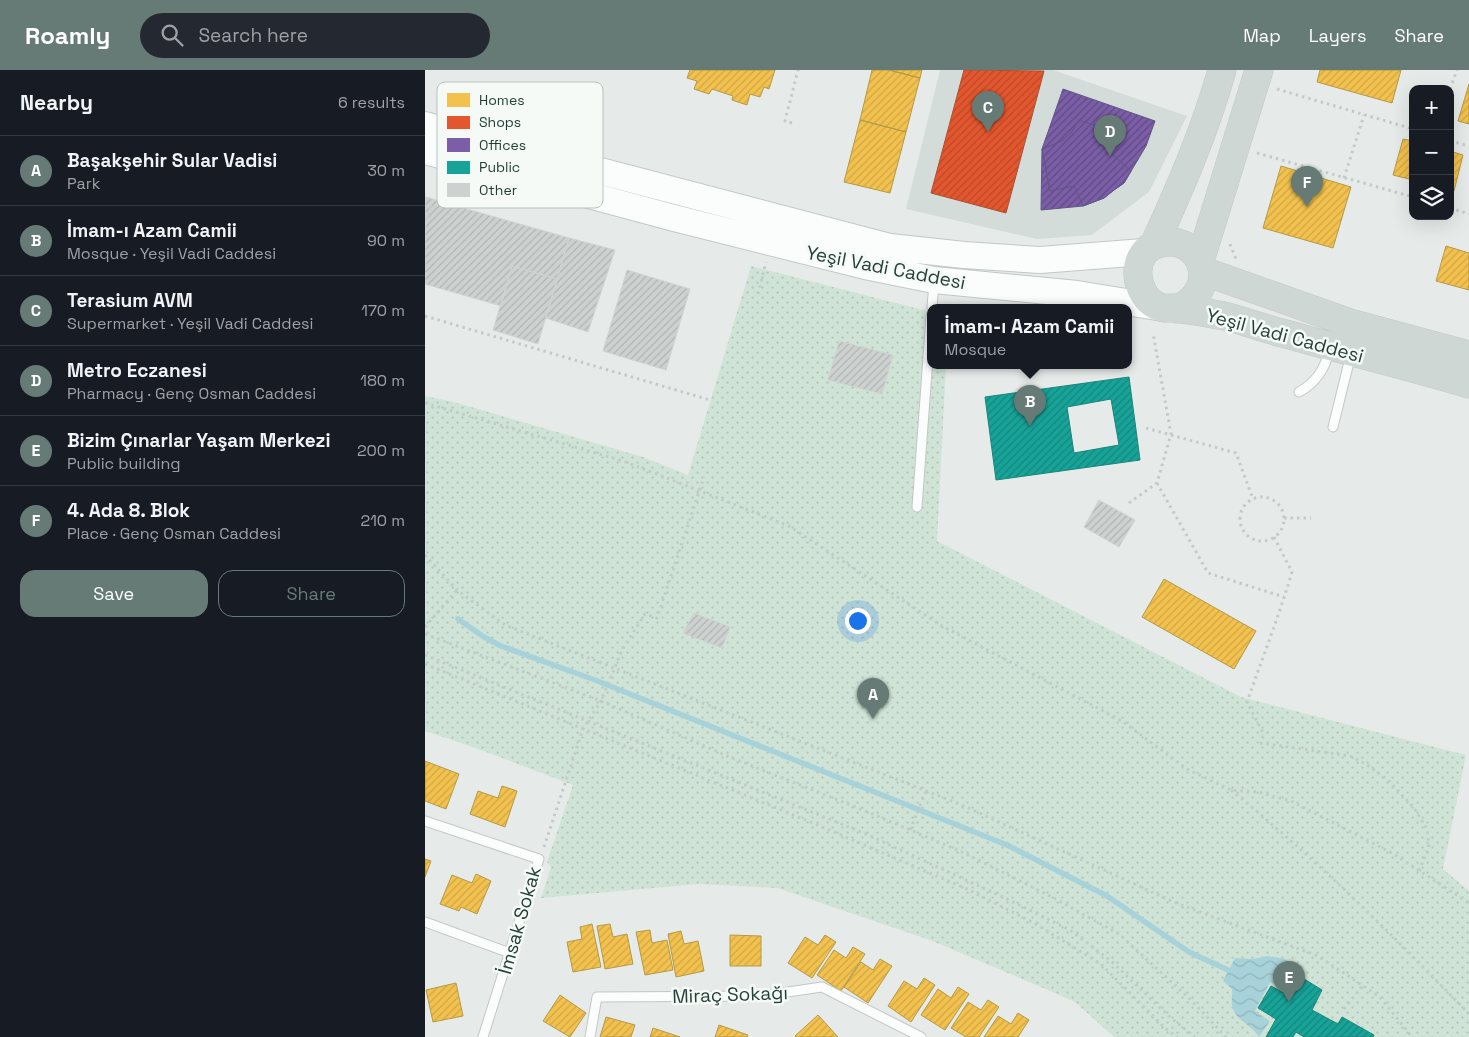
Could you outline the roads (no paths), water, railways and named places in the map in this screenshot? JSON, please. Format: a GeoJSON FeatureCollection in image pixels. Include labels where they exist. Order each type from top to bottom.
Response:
{"type":"FeatureCollection","features":[{"type":"Feature","properties":{"kind":"main road"},"geometry":{"type":"LineString","coordinates":[[1223,70],[1211,110],[1181,186],[1137,272],[1138,282],[1148,300],[1167,308],[1194,299],[1201,286],[1202,266],[1265,78]]}},
{"type":"Feature","properties":{"kind":"main road","name":"Yeşil Vadi Caddesi"},"geometry":{"type":"LineString","coordinates":[[603,172],[890,247],[963,255],[1040,260],[1149,248]]}},
{"type":"Feature","properties":{"kind":"main road","name":"Yeşil Vadi Caddesi"},"geometry":{"type":"LineString","coordinates":[[603,198],[865,266],[934,280],[1077,294],[1223,316],[1469,384]]}},
{"type":"Feature","properties":{"kind":"main road"},"geometry":{"type":"LineString","coordinates":[[1149,248],[1175,242],[1194,252],[1202,266]]}},
{"type":"Feature","properties":{"kind":"main road","name":"Yeşil Vadi Caddesi"},"geometry":{"type":"LineString","coordinates":[[1202,266],[1350,323],[1469,355]]}},
{"type":"Feature","properties":{"kind":"lane"},"geometry":{"type":"LineString","coordinates":[[932,304],[934,280]]}},
{"type":"Feature","properties":{"kind":"lane"},"geometry":{"type":"LineString","coordinates":[[1299,392],[1319,376],[1326,364],[1341,349]]}},
{"type":"Feature","properties":{"kind":"lane"},"geometry":{"type":"LineString","coordinates":[[1333,427],[1341,349]]}},
{"type":"Feature","properties":{"kind":"lane"},"geometry":{"type":"LineString","coordinates":[[917,507],[927,369]]}},
{"type":"Feature","properties":{"kind":"lane","name":"İmsak Sokak"},"geometry":{"type":"LineString","coordinates":[[425,821],[539,859],[483,1037]]}},
{"type":"Feature","properties":{"kind":"lane"},"geometry":{"type":"LineString","coordinates":[[425,922],[510,953]]}},
{"type":"Feature","properties":{"kind":"lane","name":"Miraç Sokağı"},"geometry":{"type":"LineString","coordinates":[[590,1037],[597,997],[760,996],[822,987],[921,1037]]}},
{"type":"Feature","properties":{"kind":"water"},"geometry":{"type":"Polygon","coordinates":[[[1267,956],[1281,958],[1304,967],[1289,992],[1270,982],[1255,1011],[1270,1021],[1259,1037],[1234,1011],[1232,989],[1223,981],[1235,958],[1253,959],[1267,956]]]}},
{"type":"Feature","properties":{"kind":"waterway"},"geometry":{"type":"LineString","coordinates":[[458,619],[501,646],[595,680],[1007,845],[1107,896],[1189,952],[1228,970]]}},
{"type":"Feature","properties":{"kind":"place","name":"Terasium AVM"},"geometry":{"type":"Point","coordinates":[988,132]}},
{"type":"Feature","properties":{"kind":"place","name":"Metro Eczanesi"},"geometry":{"type":"Point","coordinates":[1110,156]}},
{"type":"Feature","properties":{"kind":"place","name":"4. Ada 8. Blok"},"geometry":{"type":"Point","coordinates":[1307,207]}},
{"type":"Feature","properties":{"kind":"place","name":"İmam-ı Azam Camii"},"geometry":{"type":"Point","coordinates":[1030,426]}},
{"type":"Feature","properties":{"kind":"place","name":"Başakşehir Sular Vadisi"},"geometry":{"type":"Point","coordinates":[873,719]}},
{"type":"Feature","properties":{"kind":"place","name":"Bizim Çınarlar Yaşam Merkezi"},"geometry":{"type":"Point","coordinates":[1289,1002]}}]}
